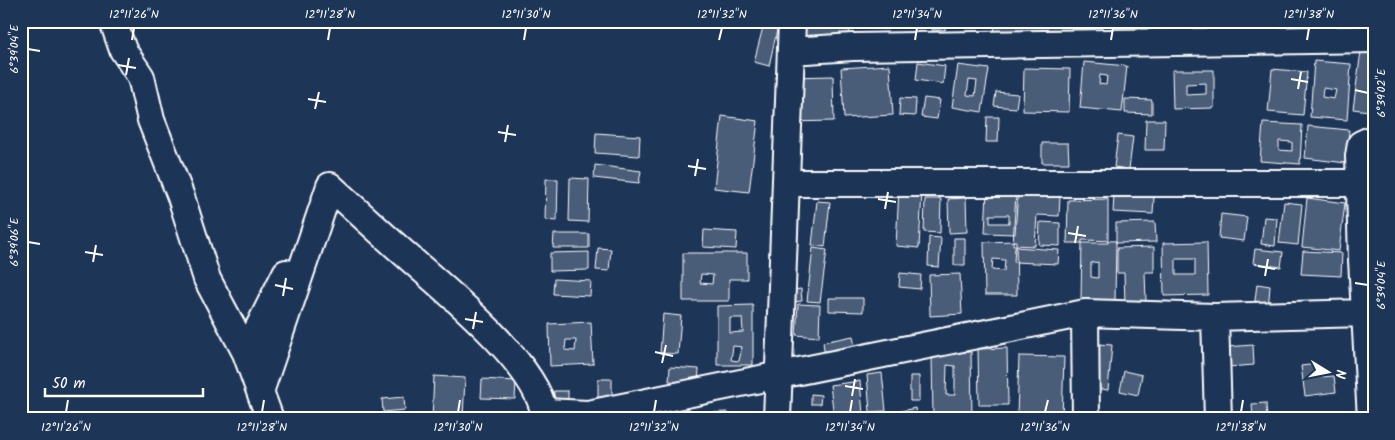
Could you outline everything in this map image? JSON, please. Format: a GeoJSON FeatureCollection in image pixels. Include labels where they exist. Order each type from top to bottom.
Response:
{"type":"FeatureCollection","features":[{"type":"Feature","properties":{"kind":"street"},"geometry":{"type":"LineString","coordinates":[[113,21],[123,50],[140,77],[151,120],[181,197],[208,279],[246,353],[270,419]]}},
{"type":"Feature","properties":{"kind":"street"},"geometry":{"type":"LineString","coordinates":[[777,419],[792,21]]}},
{"type":"Feature","properties":{"kind":"street"},"geometry":{"type":"LineString","coordinates":[[791,51],[1092,32],[1374,39]]}},
{"type":"Feature","properties":{"kind":"street"},"geometry":{"type":"LineString","coordinates":[[1372,419],[1364,313],[1368,259],[1359,183],[1361,144],[1374,138]]}},
{"type":"Feature","properties":{"kind":"street"},"geometry":{"type":"LineString","coordinates":[[786,184],[1359,183]]}},
{"type":"Feature","properties":{"kind":"street"},"geometry":{"type":"LineString","coordinates":[[246,353],[330,186]]}},
{"type":"Feature","properties":{"kind":"street"},"geometry":{"type":"LineString","coordinates":[[330,186],[461,303],[512,356],[542,399],[544,412],[588,414],[779,374],[1085,314],[1215,317],[1364,313]]}},
{"type":"Feature","properties":{"kind":"street"},"geometry":{"type":"LineString","coordinates":[[261,390],[330,186]]}},
{"type":"Feature","properties":{"kind":"street"},"geometry":{"type":"LineString","coordinates":[[1085,314],[1086,419]]}},
{"type":"Feature","properties":{"kind":"street"},"geometry":{"type":"LineString","coordinates":[[1215,317],[1218,419]]}},
{"type":"Feature","properties":{"kind":"building"},"geometry":{"type":"Polygon","coordinates":[[[802,21],[850,28],[848,44],[799,38],[802,21]]]}},
{"type":"Feature","properties":{"kind":"building"},"geometry":{"type":"Polygon","coordinates":[[[933,21],[946,21],[945,30],[932,30],[933,21]]]}},
{"type":"Feature","properties":{"kind":"building"},"geometry":{"type":"Polygon","coordinates":[[[995,21],[1073,21],[1072,39],[994,35],[995,21]]]}},
{"type":"Feature","properties":{"kind":"building"},"geometry":{"type":"Polygon","coordinates":[[[1135,21],[1179,21],[1179,27],[1135,21]]]}},
{"type":"Feature","properties":{"kind":"building"},"geometry":{"type":"Polygon","coordinates":[[[1230,21],[1271,22],[1269,35],[1229,31],[1230,21]]]}},
{"type":"Feature","properties":{"kind":"building"},"geometry":{"type":"Polygon","coordinates":[[[1319,21],[1367,21],[1366,32],[1319,29],[1319,21]]]}},
{"type":"Feature","properties":{"kind":"building"},"geometry":{"type":"Polygon","coordinates":[[[764,23],[778,26],[769,66],[754,62],[764,23]]]}},
{"type":"Feature","properties":{"kind":"building"},"geometry":{"type":"Polygon","coordinates":[[[1362,44],[1374,46],[1374,75],[1369,111],[1353,109],[1362,44]]]}},
{"type":"Feature","properties":{"kind":"building"},"geometry":{"type":"Polygon","coordinates":[[[1314,61],[1351,64],[1347,120],[1310,117],[1314,61]],[[1323,88],[1322,97],[1334,99],[1336,90],[1323,88]]]}},
{"type":"Feature","properties":{"kind":"building"},"geometry":{"type":"Polygon","coordinates":[[[918,62],[945,66],[943,84],[916,80],[918,62]]]}},
{"type":"Feature","properties":{"kind":"building"},"geometry":{"type":"Polygon","coordinates":[[[1084,62],[1127,66],[1122,112],[1080,108],[1084,62]],[[1100,75],[1099,84],[1106,85],[1107,76],[1100,75]]]}},
{"type":"Feature","properties":{"kind":"building"},"geometry":{"type":"Polygon","coordinates":[[[890,65],[893,115],[844,118],[841,68],[890,65]]]}},
{"type":"Feature","properties":{"kind":"building"},"geometry":{"type":"Polygon","coordinates":[[[958,65],[989,69],[982,112],[952,107],[958,65]],[[969,80],[967,95],[975,96],[977,81],[969,80]]]}},
{"type":"Feature","properties":{"kind":"building"},"geometry":{"type":"Polygon","coordinates":[[[1024,68],[1070,69],[1069,112],[1023,111],[1024,68]]]}},
{"type":"Feature","properties":{"kind":"building"},"geometry":{"type":"Polygon","coordinates":[[[1272,69],[1307,72],[1303,115],[1268,112],[1272,69]]]}},
{"type":"Feature","properties":{"kind":"building"},"geometry":{"type":"Polygon","coordinates":[[[1172,70],[1214,70],[1214,108],[1173,109],[1172,70]],[[1206,83],[1186,84],[1186,95],[1206,94],[1206,83]]]}},
{"type":"Feature","properties":{"kind":"building"},"geometry":{"type":"Polygon","coordinates":[[[833,76],[834,121],[787,122],[787,77],[833,76]]]}},
{"type":"Feature","properties":{"kind":"building"},"geometry":{"type":"Polygon","coordinates":[[[996,92],[1018,94],[1016,108],[994,106],[996,92]]]}},
{"type":"Feature","properties":{"kind":"building"},"geometry":{"type":"Polygon","coordinates":[[[900,98],[916,99],[915,116],[899,115],[900,98]]]}},
{"type":"Feature","properties":{"kind":"building"},"geometry":{"type":"Polygon","coordinates":[[[924,98],[940,100],[937,119],[921,117],[924,98]]]}},
{"type":"Feature","properties":{"kind":"building"},"geometry":{"type":"Polygon","coordinates":[[[1125,99],[1152,100],[1152,114],[1125,113],[1125,99]]]}},
{"type":"Feature","properties":{"kind":"building"},"geometry":{"type":"Polygon","coordinates":[[[722,116],[758,121],[749,192],[714,188],[722,116]]]}},
{"type":"Feature","properties":{"kind":"building"},"geometry":{"type":"Polygon","coordinates":[[[987,117],[999,117],[998,142],[986,142],[987,117]]]}},
{"type":"Feature","properties":{"kind":"building"},"geometry":{"type":"Polygon","coordinates":[[[1146,120],[1165,120],[1164,150],[1145,150],[1146,120]]]}},
{"type":"Feature","properties":{"kind":"building"},"geometry":{"type":"Polygon","coordinates":[[[1263,123],[1302,125],[1300,164],[1260,161],[1263,123]],[[1279,141],[1279,150],[1292,151],[1292,142],[1279,141]]]}},
{"type":"Feature","properties":{"kind":"building"},"geometry":{"type":"Polygon","coordinates":[[[1308,126],[1349,130],[1346,163],[1305,158],[1308,126]]]}},
{"type":"Feature","properties":{"kind":"building"},"geometry":{"type":"Polygon","coordinates":[[[596,133],[640,136],[639,156],[595,153],[596,133]]]}},
{"type":"Feature","properties":{"kind":"building"},"geometry":{"type":"Polygon","coordinates":[[[1118,135],[1133,137],[1129,169],[1114,167],[1118,135]]]}},
{"type":"Feature","properties":{"kind":"building"},"geometry":{"type":"Polygon","coordinates":[[[1042,143],[1068,143],[1069,163],[1042,163],[1042,143]]]}},
{"type":"Feature","properties":{"kind":"building"},"geometry":{"type":"Polygon","coordinates":[[[595,165],[641,171],[639,183],[594,178],[595,165]]]}},
{"type":"Feature","properties":{"kind":"building"},"geometry":{"type":"Polygon","coordinates":[[[570,178],[589,179],[588,222],[569,221],[570,178]]]}},
{"type":"Feature","properties":{"kind":"building"},"geometry":{"type":"Polygon","coordinates":[[[546,179],[558,179],[557,221],[545,220],[546,179]]]}},
{"type":"Feature","properties":{"kind":"building"},"geometry":{"type":"Polygon","coordinates":[[[899,189],[922,191],[919,248],[896,246],[899,189]]]}},
{"type":"Feature","properties":{"kind":"building"},"geometry":{"type":"Polygon","coordinates":[[[987,190],[1018,191],[1015,234],[985,233],[987,190]],[[990,215],[990,223],[1009,223],[1009,215],[990,215]]]}},
{"type":"Feature","properties":{"kind":"building"},"geometry":{"type":"Polygon","coordinates":[[[1016,192],[1060,196],[1059,216],[1037,215],[1035,246],[1013,245],[1016,192]]]}},
{"type":"Feature","properties":{"kind":"building"},"geometry":{"type":"Polygon","coordinates":[[[1114,195],[1154,197],[1153,214],[1113,212],[1114,195]]]}},
{"type":"Feature","properties":{"kind":"building"},"geometry":{"type":"Polygon","coordinates":[[[966,198],[967,232],[949,233],[948,199],[966,198]]]}},
{"type":"Feature","properties":{"kind":"building"},"geometry":{"type":"Polygon","coordinates":[[[1307,198],[1345,203],[1339,251],[1302,247],[1307,198]]]}},
{"type":"Feature","properties":{"kind":"building"},"geometry":{"type":"Polygon","coordinates":[[[925,199],[941,199],[940,233],[924,232],[925,199]]]}},
{"type":"Feature","properties":{"kind":"building"},"geometry":{"type":"Polygon","coordinates":[[[1108,199],[1108,243],[1067,243],[1068,200],[1108,199]]]}},
{"type":"Feature","properties":{"kind":"building"},"geometry":{"type":"Polygon","coordinates":[[[817,201],[830,202],[825,247],[812,245],[817,201]]]}},
{"type":"Feature","properties":{"kind":"building"},"geometry":{"type":"Polygon","coordinates":[[[1284,202],[1302,204],[1298,245],[1279,243],[1284,202]]]}},
{"type":"Feature","properties":{"kind":"building"},"geometry":{"type":"Polygon","coordinates":[[[1221,214],[1247,217],[1244,241],[1219,238],[1221,214]]]}},
{"type":"Feature","properties":{"kind":"building"},"geometry":{"type":"Polygon","coordinates":[[[1264,217],[1277,218],[1275,246],[1261,244],[1264,217]]]}},
{"type":"Feature","properties":{"kind":"building"},"geometry":{"type":"Polygon","coordinates":[[[1040,222],[1060,223],[1060,246],[1039,245],[1040,222]]]}},
{"type":"Feature","properties":{"kind":"building"},"geometry":{"type":"Polygon","coordinates":[[[1155,222],[1156,242],[1116,243],[1116,223],[1155,222]]]}},
{"type":"Feature","properties":{"kind":"building"},"geometry":{"type":"Polygon","coordinates":[[[704,230],[737,232],[736,249],[703,247],[704,230]]]}},
{"type":"Feature","properties":{"kind":"building"},"geometry":{"type":"Polygon","coordinates":[[[554,234],[589,234],[589,248],[553,248],[554,234]]]}},
{"type":"Feature","properties":{"kind":"building"},"geometry":{"type":"Polygon","coordinates":[[[929,237],[941,238],[939,267],[928,266],[929,237]]]}},
{"type":"Feature","properties":{"kind":"building"},"geometry":{"type":"Polygon","coordinates":[[[954,238],[965,238],[965,265],[954,265],[954,238]]]}},
{"type":"Feature","properties":{"kind":"building"},"geometry":{"type":"Polygon","coordinates":[[[1082,240],[1116,241],[1115,301],[1081,300],[1082,240]],[[1098,262],[1091,263],[1091,277],[1098,278],[1098,262]]]}},
{"type":"Feature","properties":{"kind":"building"},"geometry":{"type":"Polygon","coordinates":[[[1016,241],[1017,295],[985,295],[984,242],[1016,241]],[[993,259],[992,270],[1004,271],[1005,260],[993,259]]]}},
{"type":"Feature","properties":{"kind":"building"},"geometry":{"type":"Polygon","coordinates":[[[1207,242],[1208,295],[1164,296],[1163,243],[1207,242]],[[1176,259],[1176,275],[1195,275],[1195,259],[1176,259]]]}},
{"type":"Feature","properties":{"kind":"building"},"geometry":{"type":"Polygon","coordinates":[[[1015,247],[1059,250],[1058,264],[1014,262],[1015,247]]]}},
{"type":"Feature","properties":{"kind":"building"},"geometry":{"type":"Polygon","coordinates":[[[1154,247],[1154,272],[1145,272],[1146,301],[1125,302],[1124,273],[1117,273],[1117,248],[1154,247]]]}},
{"type":"Feature","properties":{"kind":"building"},"geometry":{"type":"Polygon","coordinates":[[[598,248],[611,249],[609,271],[596,270],[598,248]]]}},
{"type":"Feature","properties":{"kind":"building"},"geometry":{"type":"Polygon","coordinates":[[[813,248],[827,250],[820,302],[807,301],[813,248]]]}},
{"type":"Feature","properties":{"kind":"building"},"geometry":{"type":"Polygon","coordinates":[[[1255,249],[1283,252],[1281,267],[1253,263],[1255,249]]]}},
{"type":"Feature","properties":{"kind":"building"},"geometry":{"type":"Polygon","coordinates":[[[1303,251],[1342,253],[1341,276],[1301,274],[1303,251]]]}},
{"type":"Feature","properties":{"kind":"building"},"geometry":{"type":"Polygon","coordinates":[[[589,252],[589,270],[550,271],[550,253],[589,252]]]}},
{"type":"Feature","properties":{"kind":"building"},"geometry":{"type":"Polygon","coordinates":[[[683,253],[747,253],[747,279],[729,279],[729,301],[683,301],[683,253]],[[701,274],[700,283],[712,284],[713,275],[701,274]]]}},
{"type":"Feature","properties":{"kind":"building"},"geometry":{"type":"Polygon","coordinates":[[[900,273],[921,275],[920,289],[899,287],[900,273]]]}},
{"type":"Feature","properties":{"kind":"building"},"geometry":{"type":"Polygon","coordinates":[[[960,274],[962,314],[930,316],[929,275],[960,274]]]}},
{"type":"Feature","properties":{"kind":"building"},"geometry":{"type":"Polygon","coordinates":[[[554,279],[591,281],[590,296],[553,294],[554,279]]]}},
{"type":"Feature","properties":{"kind":"building"},"geometry":{"type":"Polygon","coordinates":[[[1257,284],[1270,286],[1268,310],[1254,308],[1257,284]]]}},
{"type":"Feature","properties":{"kind":"building"},"geometry":{"type":"Polygon","coordinates":[[[801,289],[802,301],[777,304],[776,292],[801,289]]]}},
{"type":"Feature","properties":{"kind":"building"},"geometry":{"type":"Polygon","coordinates":[[[829,298],[863,298],[863,312],[829,311],[829,298]]]}},
{"type":"Feature","properties":{"kind":"building"},"geometry":{"type":"Polygon","coordinates":[[[798,304],[820,305],[819,337],[796,335],[798,304]]]}},
{"type":"Feature","properties":{"kind":"building"},"geometry":{"type":"Polygon","coordinates":[[[753,305],[753,365],[717,365],[717,306],[753,305]],[[730,318],[730,333],[743,332],[742,318],[730,318]],[[733,346],[731,360],[739,361],[742,347],[733,346]]]}},
{"type":"Feature","properties":{"kind":"building"},"geometry":{"type":"Polygon","coordinates":[[[663,314],[681,316],[678,354],[660,353],[663,314]]]}},
{"type":"Feature","properties":{"kind":"building"},"geometry":{"type":"Polygon","coordinates":[[[591,322],[593,364],[550,366],[549,324],[591,322]],[[566,340],[565,350],[575,351],[576,340],[566,340]]]}},
{"type":"Feature","properties":{"kind":"building"},"geometry":{"type":"Polygon","coordinates":[[[853,336],[856,353],[825,358],[823,342],[853,336]]]}},
{"type":"Feature","properties":{"kind":"building"},"geometry":{"type":"Polygon","coordinates":[[[1098,344],[1112,345],[1108,390],[1094,388],[1098,344]]]}},
{"type":"Feature","properties":{"kind":"building"},"geometry":{"type":"Polygon","coordinates":[[[1253,345],[1254,365],[1228,367],[1226,347],[1253,345]]]}},
{"type":"Feature","properties":{"kind":"building"},"geometry":{"type":"Polygon","coordinates":[[[1007,348],[1008,405],[979,405],[978,349],[1007,348]]]}},
{"type":"Feature","properties":{"kind":"building"},"geometry":{"type":"Polygon","coordinates":[[[971,352],[972,419],[933,419],[932,353],[971,352]],[[947,365],[946,395],[955,395],[955,366],[947,365]]]}},
{"type":"Feature","properties":{"kind":"building"},"geometry":{"type":"Polygon","coordinates":[[[1019,356],[1064,357],[1062,418],[1017,417],[1019,356]]]}},
{"type":"Feature","properties":{"kind":"building"},"geometry":{"type":"Polygon","coordinates":[[[1318,364],[1319,377],[1334,376],[1336,392],[1305,396],[1301,366],[1318,364]]]}},
{"type":"Feature","properties":{"kind":"building"},"geometry":{"type":"Polygon","coordinates":[[[670,367],[699,369],[698,383],[669,381],[670,367]]]}},
{"type":"Feature","properties":{"kind":"building"},"geometry":{"type":"Polygon","coordinates":[[[1124,371],[1142,375],[1138,395],[1120,391],[1124,371]]]}},
{"type":"Feature","properties":{"kind":"building"},"geometry":{"type":"Polygon","coordinates":[[[882,373],[886,411],[870,412],[867,375],[882,373]]]}},
{"type":"Feature","properties":{"kind":"building"},"geometry":{"type":"Polygon","coordinates":[[[434,376],[465,378],[463,419],[432,419],[434,376]]]}},
{"type":"Feature","properties":{"kind":"building"},"geometry":{"type":"Polygon","coordinates":[[[910,376],[919,376],[919,401],[910,401],[910,376]]]}},
{"type":"Feature","properties":{"kind":"building"},"geometry":{"type":"Polygon","coordinates":[[[482,379],[516,381],[515,399],[481,398],[482,379]]]}},
{"type":"Feature","properties":{"kind":"building"},"geometry":{"type":"Polygon","coordinates":[[[598,379],[612,379],[612,402],[598,402],[598,379]]]}},
{"type":"Feature","properties":{"kind":"building"},"geometry":{"type":"Polygon","coordinates":[[[860,381],[863,414],[834,417],[830,385],[860,381]]]}},
{"type":"Feature","properties":{"kind":"building"},"geometry":{"type":"Polygon","coordinates":[[[554,391],[568,391],[568,403],[553,403],[554,391]]]}},
{"type":"Feature","properties":{"kind":"building"},"geometry":{"type":"Polygon","coordinates":[[[811,394],[821,395],[820,404],[811,404],[811,394]]]}},
{"type":"Feature","properties":{"kind":"building"},"geometry":{"type":"Polygon","coordinates":[[[404,397],[405,410],[383,412],[382,399],[404,397]]]}},
{"type":"Feature","properties":{"kind":"building"},"geometry":{"type":"Polygon","coordinates":[[[1266,403],[1267,419],[1253,419],[1252,404],[1266,403]]]}},
{"type":"Feature","properties":{"kind":"building"},"geometry":{"type":"Polygon","coordinates":[[[915,408],[917,419],[873,419],[873,417],[915,408]]]}},
{"type":"Feature","properties":{"kind":"building"},"geometry":{"type":"Polygon","coordinates":[[[727,412],[727,419],[707,419],[707,413],[727,412]]]}},
{"type":"Feature","properties":{"kind":"building"},"geometry":{"type":"Polygon","coordinates":[[[690,413],[691,419],[650,419],[649,416],[690,413]]]}}]}
